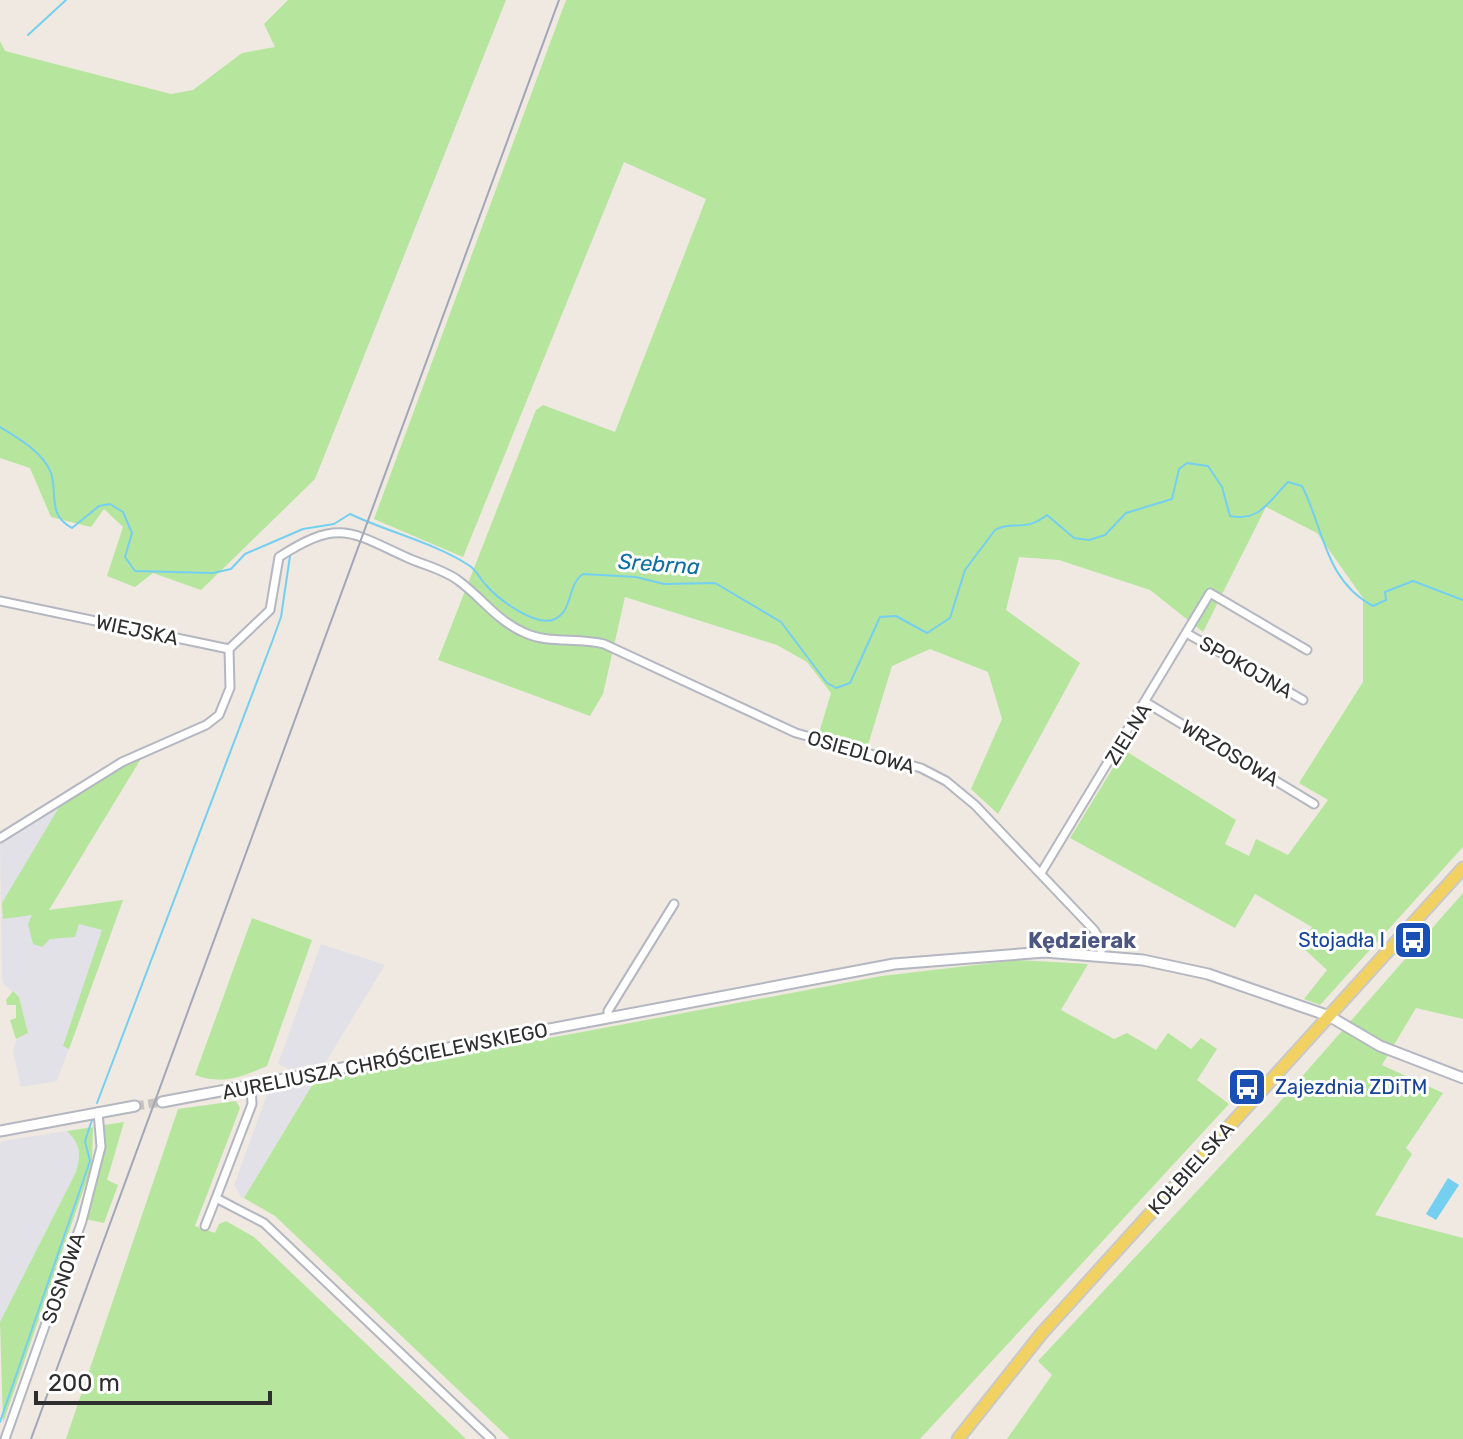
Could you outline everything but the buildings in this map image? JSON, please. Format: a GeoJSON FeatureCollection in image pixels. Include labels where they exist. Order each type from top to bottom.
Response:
{"type":"FeatureCollection","features":[{"type":"Feature","properties":{"kind":"main road","name":"KOŁBIELSKA"},"geometry":{"type":"LineString","coordinates":[[958,1439],[1042,1333],[1463,868]]}},
{"type":"Feature","properties":{"kind":"street","name":"OSIEDLOWA"},"geometry":{"type":"LineString","coordinates":[[229,649],[264,619],[273,598],[279,557],[326,534],[353,532],[455,578],[490,612],[536,638],[585,639],[604,644],[796,733],[921,768],[946,781],[975,805],[1097,933],[1101,955]]}},
{"type":"Feature","properties":{"kind":"street","name":"ZIELNA"},"geometry":{"type":"LineString","coordinates":[[1041,873],[1147,703],[1210,593],[1307,650]]}},
{"type":"Feature","properties":{"kind":"street","name":"WIEJSKA"},"geometry":{"type":"LineString","coordinates":[[0,601],[229,649]]}},
{"type":"Feature","properties":{"kind":"street","name":"SPOKOJNA"},"geometry":{"type":"LineString","coordinates":[[1188,634],[1303,700]]}},
{"type":"Feature","properties":{"kind":"street"},"geometry":{"type":"LineString","coordinates":[[0,838],[122,762],[206,725],[219,715],[230,688],[229,649]]}},
{"type":"Feature","properties":{"kind":"street","name":"WRZOSOWA"},"geometry":{"type":"LineString","coordinates":[[1147,703],[1314,804]]}},
{"type":"Feature","properties":{"kind":"street"},"geometry":{"type":"LineString","coordinates":[[608,1018],[608,1011],[674,904]]}},
{"type":"Feature","properties":{"kind":"street","name":"AURELIUSZA CHRÓŚCIELEWSKIEGO"},"geometry":{"type":"LineString","coordinates":[[162,1102],[894,964],[994,953],[1101,955],[1191,969],[1329,1016],[1402,1056],[1463,1078]]}},
{"type":"Feature","properties":{"kind":"street"},"geometry":{"type":"LineString","coordinates":[[205,1226],[252,1104],[251,1087]]}},
{"type":"Feature","properties":{"kind":"street"},"geometry":{"type":"LineString","coordinates":[[0,1131],[135,1106]]}},
{"type":"Feature","properties":{"kind":"street","name":"SOSNOWA"},"geometry":{"type":"LineString","coordinates":[[5,1439],[87,1206],[101,1147],[98,1112]]}},
{"type":"Feature","properties":{"kind":"street"},"geometry":{"type":"LineString","coordinates":[[216,1198],[264,1223],[491,1439]]}},
{"type":"Feature","properties":{"kind":"shaded area"},"geometry":{"type":"Polygon","coordinates":[[[60,807],[3,919],[123,900],[57,1081],[21,1087],[13,1051],[17,1039],[28,1033],[19,997],[3,983],[0,840],[60,807]]]}},
{"type":"Feature","properties":{"kind":"shaded area"},"geometry":{"type":"Polygon","coordinates":[[[321,944],[385,965],[325,1063],[289,1069],[278,1064],[321,944]]]}},
{"type":"Feature","properties":{"kind":"shaded area"},"geometry":{"type":"Polygon","coordinates":[[[314,1082],[244,1198],[241,1197],[234,1185],[268,1092],[314,1082]]]}},
{"type":"Feature","properties":{"kind":"shaded area"},"geometry":{"type":"Polygon","coordinates":[[[67,1131],[78,1142],[81,1155],[76,1172],[0,1322],[0,1145],[2,1141],[67,1131]]]}},
{"type":"Feature","properties":{"kind":"green space"},"geometry":{"type":"Polygon","coordinates":[[[288,0],[506,0],[315,479],[201,590],[153,573],[135,587],[107,576],[123,527],[104,509],[91,527],[51,517],[30,468],[0,458],[0,41],[5,51],[171,94],[193,90],[242,53],[275,47],[264,24],[288,0]]]}},
{"type":"Feature","properties":{"kind":"green space"},"geometry":{"type":"Polygon","coordinates":[[[566,0],[1463,0],[1463,847],[1320,1005],[1304,999],[1327,970],[1301,946],[1312,927],[1255,894],[1235,928],[1070,838],[1124,750],[1236,820],[1225,844],[1249,856],[1256,839],[1288,855],[1328,800],[1299,783],[1363,682],[1363,598],[1317,533],[1266,507],[1203,632],[1150,590],[1059,560],[1019,557],[1006,610],[1080,663],[998,814],[971,789],[1002,719],[988,672],[930,649],[892,666],[868,745],[819,733],[831,693],[807,662],[777,645],[625,597],[603,694],[590,716],[438,660],[536,410],[543,405],[615,432],[706,199],[624,162],[463,557],[374,519],[566,0]]]}},
{"type":"Feature","properties":{"kind":"green space"},"geometry":{"type":"Polygon","coordinates":[[[145,752],[49,910],[123,900],[69,1049],[63,1046],[102,930],[79,924],[75,937],[50,939],[42,947],[33,944],[28,924],[32,915],[3,919],[2,903],[61,804],[145,752]]]}},
{"type":"Feature","properties":{"kind":"green space"},"geometry":{"type":"Polygon","coordinates":[[[1463,893],[1463,1019],[1416,1008],[1382,1065],[1443,1093],[1406,1148],[1412,1154],[1375,1215],[1463,1238],[1463,1439],[1007,1439],[1052,1375],[1038,1361],[1270,1113],[1463,893]]]}},
{"type":"Feature","properties":{"kind":"green space"},"geometry":{"type":"Polygon","coordinates":[[[252,918],[312,940],[267,1066],[231,1078],[214,1079],[195,1075],[252,918]]]}},
{"type":"Feature","properties":{"kind":"green space"},"geometry":{"type":"Polygon","coordinates":[[[1018,960],[1088,964],[1061,1010],[1114,1039],[1127,1033],[1156,1050],[1168,1033],[1191,1049],[1201,1038],[1217,1049],[1197,1080],[1229,1104],[920,1439],[510,1439],[275,1216],[244,1198],[314,1082],[882,976],[1018,960]]]}},
{"type":"Feature","properties":{"kind":"green space"},"geometry":{"type":"Polygon","coordinates":[[[13,991],[19,997],[28,1033],[16,1039],[10,1020],[16,1018],[16,1005],[7,1005],[6,1000],[13,991]]]}},
{"type":"Feature","properties":{"kind":"green space"},"geometry":{"type":"Polygon","coordinates":[[[236,1101],[240,1108],[195,1226],[215,1233],[219,1224],[226,1221],[254,1237],[466,1439],[66,1439],[178,1109],[236,1101]]]}},
{"type":"Feature","properties":{"kind":"green space"},"geometry":{"type":"Polygon","coordinates":[[[124,1122],[107,1180],[118,1185],[104,1223],[85,1219],[105,1148],[104,1125],[124,1122]]]}},
{"type":"Feature","properties":{"kind":"green space"},"geometry":{"type":"Polygon","coordinates":[[[93,1127],[92,1165],[3,1423],[0,1322],[76,1172],[79,1150],[67,1131],[93,1127]]]}},
{"type":"Feature","properties":{"kind":"water"},"geometry":{"type":"Polygon","coordinates":[[[1448,1178],[1459,1185],[1436,1220],[1426,1214],[1448,1178]]]}},
{"type":"Feature","properties":{"kind":"waterway"},"geometry":{"type":"LineString","coordinates":[[28,35],[66,0]]}},
{"type":"Feature","properties":{"kind":"waterway","name":"Srebrna"},"geometry":{"type":"LineString","coordinates":[[0,427],[29,446],[47,466],[53,481],[56,511],[64,523],[72,528],[99,506],[110,504],[123,512],[132,533],[125,557],[135,571],[213,573],[231,569],[245,554],[303,529],[334,524],[350,514],[456,558],[472,568],[508,604],[528,616],[547,621],[555,619],[565,610],[574,585],[583,574],[636,577],[664,584],[715,583],[781,622],[827,683],[836,688],[850,683],[880,617],[896,616],[927,633],[950,618],[965,570],[995,530],[1032,524],[1047,515],[1074,538],[1089,540],[1105,535],[1126,513],[1172,499],[1179,469],[1187,463],[1208,466],[1222,487],[1230,516],[1257,513],[1288,482],[1302,486],[1335,568],[1345,583],[1373,606],[1386,600],[1385,592],[1413,581],[1463,600]]}},
{"type":"Feature","properties":{"kind":"waterway"},"geometry":{"type":"LineString","coordinates":[[97,1103],[281,617],[290,556]]}},
{"type":"Feature","properties":{"kind":"waterway"},"geometry":{"type":"LineString","coordinates":[[0,1422],[90,1161],[85,1141],[92,1120]]}},
{"type":"Feature","properties":{"kind":"tunnel"},"geometry":{"type":"LineString","coordinates":[[135,1106],[162,1102]]}},
{"type":"Feature","properties":{"kind":"railway"},"geometry":{"type":"LineString","coordinates":[[31,1439],[559,0]]}},
{"type":"Feature","properties":{"kind":"place","name":"Stojadła I"},"geometry":{"type":"Point","coordinates":[1413,940]}},
{"type":"Feature","properties":{"kind":"place","name":"Zajezdnia ZDiTM"},"geometry":{"type":"Point","coordinates":[1247,1087]}},
{"type":"Feature","properties":{"kind":"district","name":"Kędzierak"},"geometry":{"type":"Point","coordinates":[1082,940]}}]}
